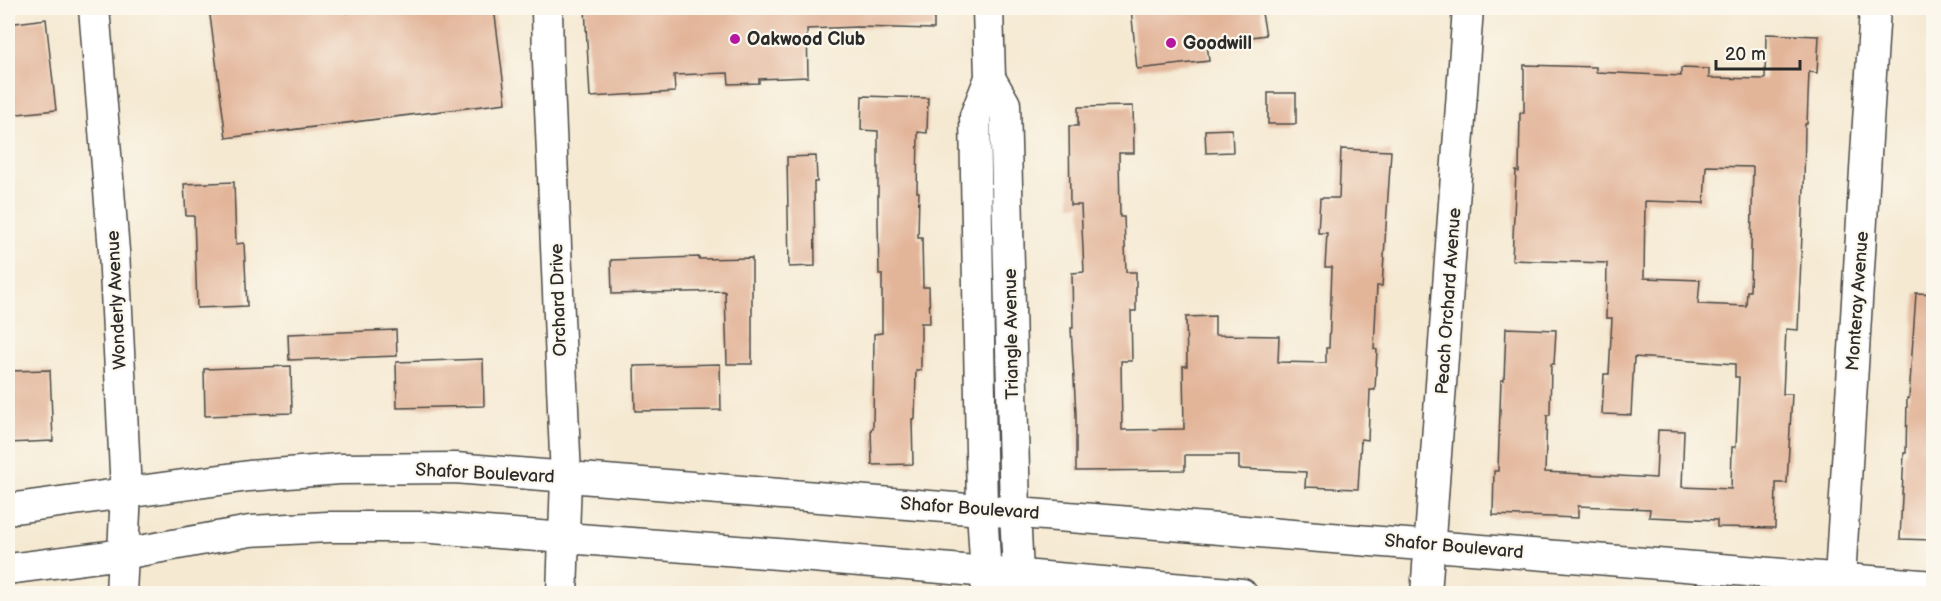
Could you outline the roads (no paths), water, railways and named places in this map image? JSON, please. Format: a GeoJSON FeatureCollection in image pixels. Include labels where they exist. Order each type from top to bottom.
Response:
{"type":"FeatureCollection","features":[{"type":"Feature","properties":{"kind":"street","name":"Wonderly Avenue"},"geometry":{"type":"LineString","coordinates":[[94,8],[114,251],[126,492],[122,594]]}},
{"type":"Feature","properties":{"kind":"street","name":"Orchard Drive"},"geometry":{"type":"LineString","coordinates":[[547,8],[566,478],[562,594]]}},
{"type":"Feature","properties":{"kind":"street","name":"Triangle Avenue"},"geometry":{"type":"LineString","coordinates":[[987,583],[982,509],[975,116],[990,78],[988,8]]}},
{"type":"Feature","properties":{"kind":"street","name":"Peach Orchard Avenue"},"geometry":{"type":"LineString","coordinates":[[1426,594],[1468,8]]}},
{"type":"Feature","properties":{"kind":"street","name":"Monteray Avenue"},"geometry":{"type":"LineString","coordinates":[[1840,586],[1875,8]]}},
{"type":"Feature","properties":{"kind":"street","name":"Triangle Avenue"},"geometry":{"type":"LineString","coordinates":[[990,78],[1005,104],[1015,511],[1019,584]]}},
{"type":"Feature","properties":{"kind":"street","name":"Shafor Boulevard"},"geometry":{"type":"LineString","coordinates":[[8,509],[249,476],[339,470],[455,468],[1430,544],[1840,586],[1934,586]]}},
{"type":"Feature","properties":{"kind":"street"},"geometry":{"type":"LineString","coordinates":[[8,569],[123,555],[250,531],[328,527],[419,527],[564,537],[987,583],[1242,594]]}},
{"type":"Feature","properties":{"kind":"place","name":"Oakwood Club"},"geometry":{"type":"Point","coordinates":[735,39]}},
{"type":"Feature","properties":{"kind":"place","name":"Goodwill"},"geometry":{"type":"Point","coordinates":[1171,43]}}]}
